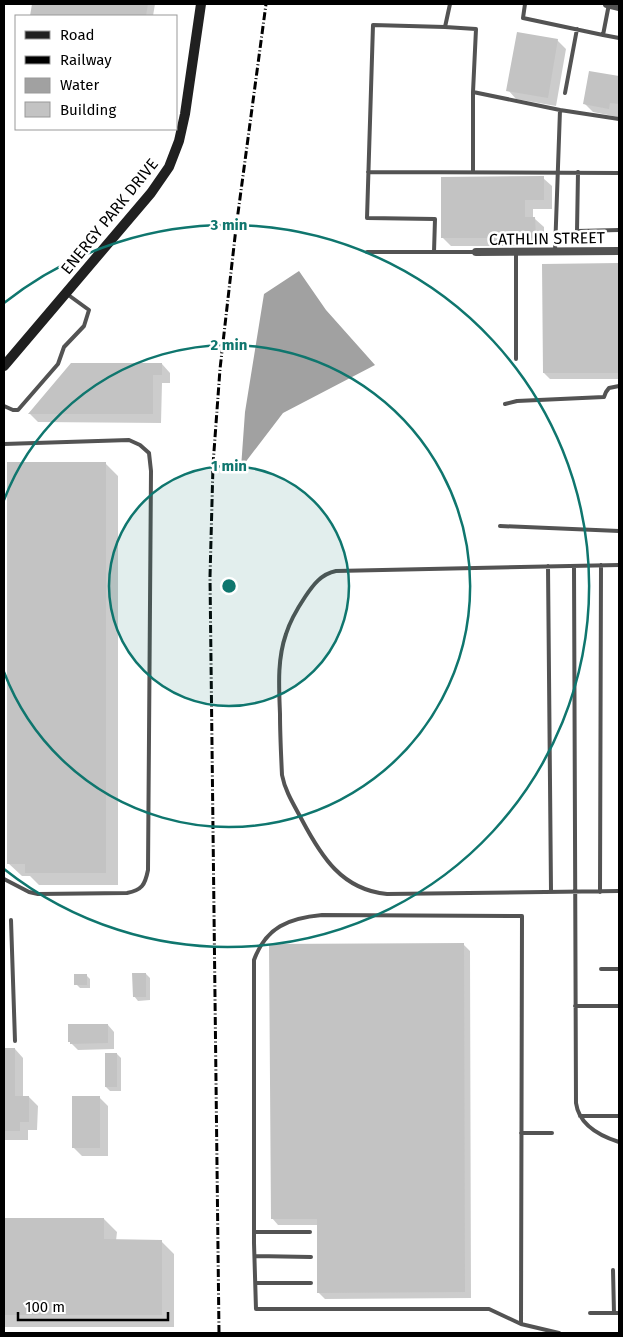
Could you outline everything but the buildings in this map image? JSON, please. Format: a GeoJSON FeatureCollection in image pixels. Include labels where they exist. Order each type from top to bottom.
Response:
{"type":"FeatureCollection","features":[{"type":"Feature","properties":{"kind":"street","name":"ENERGY PARK DRIVE"},"geometry":{"type":"LineString","coordinates":[[4,366],[151,193],[169,167],[179,141],[185,114],[200,4]]}},
{"type":"Feature","properties":{"kind":"street"},"geometry":{"type":"LineString","coordinates":[[608,4],[619,7]]}},
{"type":"Feature","properties":{"kind":"street","name":"CATHLIN STREET"},"geometry":{"type":"LineString","coordinates":[[476,252],[619,251]]}},
{"type":"Feature","properties":{"kind":"lane"},"geometry":{"type":"LineString","coordinates":[[445,27],[450,4]]}},
{"type":"Feature","properties":{"kind":"lane"},"geometry":{"type":"LineString","coordinates":[[526,4],[523,18],[619,38]]}},
{"type":"Feature","properties":{"kind":"lane"},"geometry":{"type":"LineString","coordinates":[[603,35],[608,4]]}},
{"type":"Feature","properties":{"kind":"lane"},"geometry":{"type":"LineString","coordinates":[[434,252],[435,219],[367,218],[373,26],[476,29],[473,92],[473,172]]}},
{"type":"Feature","properties":{"kind":"lane"},"geometry":{"type":"LineString","coordinates":[[565,93],[577,29]]}},
{"type":"Feature","properties":{"kind":"lane"},"geometry":{"type":"LineString","coordinates":[[473,92],[560,110],[619,119]]}},
{"type":"Feature","properties":{"kind":"lane"},"geometry":{"type":"LineString","coordinates":[[555,251],[560,110]]}},
{"type":"Feature","properties":{"kind":"lane"},"geometry":{"type":"LineString","coordinates":[[368,172],[619,173]]}},
{"type":"Feature","properties":{"kind":"lane"},"geometry":{"type":"LineString","coordinates":[[578,172],[577,231],[619,230]]}},
{"type":"Feature","properties":{"kind":"lane"},"geometry":{"type":"LineString","coordinates":[[366,252],[476,252]]}},
{"type":"Feature","properties":{"kind":"lane"},"geometry":{"type":"LineString","coordinates":[[516,252],[516,359]]}},
{"type":"Feature","properties":{"kind":"lane"},"geometry":{"type":"LineString","coordinates":[[4,406],[18,410],[58,364],[64,347],[84,326],[89,310],[66,293]]}},
{"type":"Feature","properties":{"kind":"lane"},"geometry":{"type":"LineString","coordinates":[[505,404],[517,401],[604,397],[609,388],[619,386]]}},
{"type":"Feature","properties":{"kind":"lane"},"geometry":{"type":"LineString","coordinates":[[4,444],[129,440],[140,445],[149,453],[151,471],[148,870],[146,882],[136,891],[126,893],[38,894],[29,892],[4,879]]}},
{"type":"Feature","properties":{"kind":"lane"},"geometry":{"type":"LineString","coordinates":[[500,526],[619,531]]}},
{"type":"Feature","properties":{"kind":"lane"},"geometry":{"type":"LineString","coordinates":[[600,892],[601,565]]}},
{"type":"Feature","properties":{"kind":"lane"},"geometry":{"type":"LineString","coordinates":[[619,565],[330,572],[313,586],[292,619],[286,634],[278,677],[284,786],[322,854],[331,867],[342,876],[365,890],[387,894],[619,891]]}},
{"type":"Feature","properties":{"kind":"lane"},"geometry":{"type":"LineString","coordinates":[[548,566],[550,891]]}},
{"type":"Feature","properties":{"kind":"lane"},"geometry":{"type":"LineString","coordinates":[[574,566],[576,1103],[584,1122],[593,1130],[619,1142]]}},
{"type":"Feature","properties":{"kind":"lane"},"geometry":{"type":"LineString","coordinates":[[521,1324],[522,916],[322,915],[306,916],[291,920],[274,929],[258,949],[254,960],[254,1232],[256,1309],[489,1309],[521,1324],[559,1333]]}},
{"type":"Feature","properties":{"kind":"lane"},"geometry":{"type":"LineString","coordinates":[[11,920],[15,1041]]}},
{"type":"Feature","properties":{"kind":"lane"},"geometry":{"type":"LineString","coordinates":[[601,969],[619,969]]}},
{"type":"Feature","properties":{"kind":"lane"},"geometry":{"type":"LineString","coordinates":[[576,1006],[619,1006]]}},
{"type":"Feature","properties":{"kind":"lane"},"geometry":{"type":"LineString","coordinates":[[580,1116],[619,1116]]}},
{"type":"Feature","properties":{"kind":"lane"},"geometry":{"type":"LineString","coordinates":[[521,1133],[552,1133]]}},
{"type":"Feature","properties":{"kind":"lane"},"geometry":{"type":"LineString","coordinates":[[254,1232],[310,1232]]}},
{"type":"Feature","properties":{"kind":"lane"},"geometry":{"type":"LineString","coordinates":[[255,1256],[311,1257]]}},
{"type":"Feature","properties":{"kind":"lane"},"geometry":{"type":"LineString","coordinates":[[613,1270],[614,1313]]}},
{"type":"Feature","properties":{"kind":"lane"},"geometry":{"type":"LineString","coordinates":[[256,1283],[311,1283]]}},
{"type":"Feature","properties":{"kind":"lane"},"geometry":{"type":"LineString","coordinates":[[590,1313],[619,1313]]}},
{"type":"Feature","properties":{"kind":"water"},"geometry":{"type":"Polygon","coordinates":[[[299,271],[326,310],[375,365],[283,413],[241,468],[245,412],[264,294],[299,271]]]}},
{"type":"Feature","properties":{"kind":"railway"},"geometry":{"type":"LineString","coordinates":[[219,1333],[210,577],[213,465],[220,369],[236,228],[266,4]]}}]}
